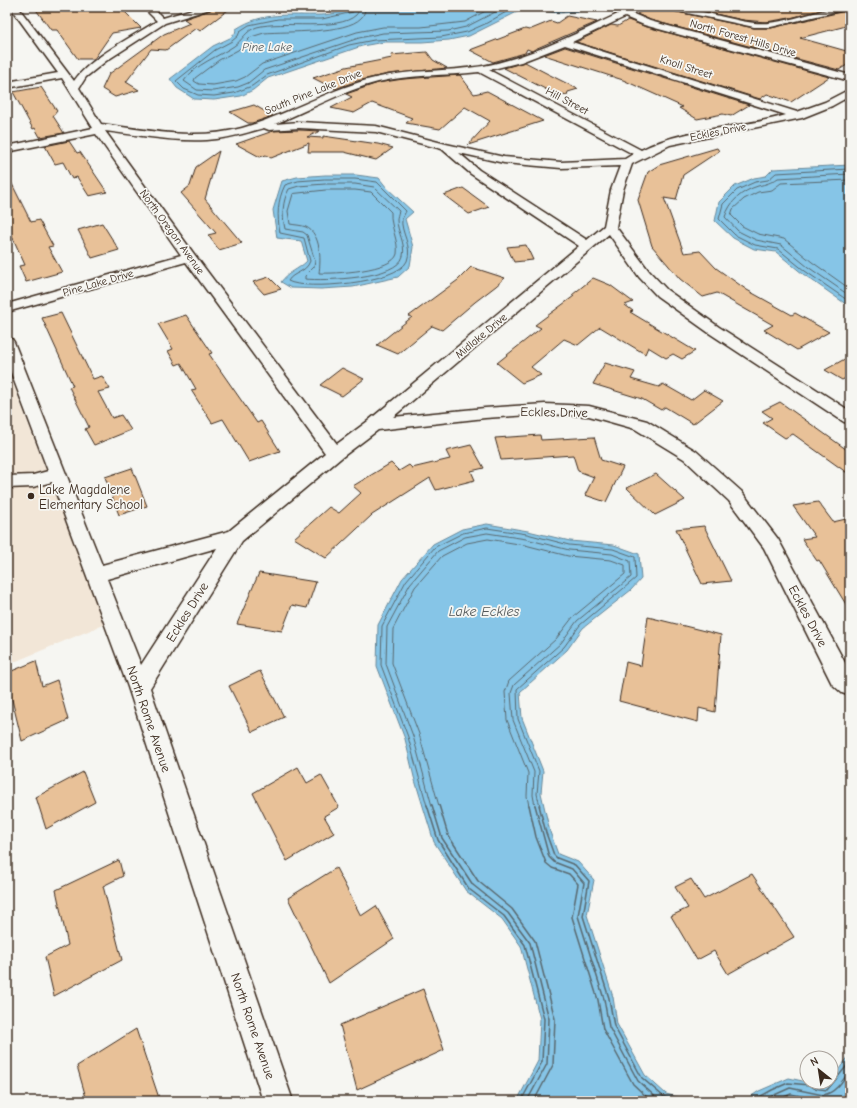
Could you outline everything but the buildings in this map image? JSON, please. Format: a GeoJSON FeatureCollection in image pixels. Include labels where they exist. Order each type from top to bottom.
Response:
{"type":"FeatureCollection","features":[{"type":"Feature","properties":{"kind":"street","name":"North Oregon Avenue"},"geometry":{"type":"LineString","coordinates":[[14,7],[74,88],[98,128],[189,257],[335,454]]}},
{"type":"Feature","properties":{"kind":"street"},"geometry":{"type":"LineString","coordinates":[[147,7],[162,21]]}},
{"type":"Feature","properties":{"kind":"street"},"geometry":{"type":"LineString","coordinates":[[74,88],[83,75],[103,59],[162,21],[207,7]]}},
{"type":"Feature","properties":{"kind":"street","name":"North Forest Hills Drive"},"geometry":{"type":"LineString","coordinates":[[609,7],[655,25],[850,78]]}},
{"type":"Feature","properties":{"kind":"street"},"geometry":{"type":"LineString","coordinates":[[668,7],[754,25],[772,25],[847,7]]}},
{"type":"Feature","properties":{"kind":"street","name":"South Pine Lake Drive"},"geometry":{"type":"LineString","coordinates":[[7,149],[98,128],[175,137],[223,135],[251,129],[342,90],[367,82],[480,69],[507,62],[565,42],[624,14]]}},
{"type":"Feature","properties":{"kind":"street","name":"Knoll Street"},"geometry":{"type":"LineString","coordinates":[[565,42],[799,116]]}},
{"type":"Feature","properties":{"kind":"street","name":"Hill Street"},"geometry":{"type":"LineString","coordinates":[[480,69],[642,155]]}},
{"type":"Feature","properties":{"kind":"street"},"geometry":{"type":"LineString","coordinates":[[7,85],[63,75]]}},
{"type":"Feature","properties":{"kind":"street","name":"Eckles Drive"},"geometry":{"type":"LineString","coordinates":[[627,162],[664,144],[699,135],[799,116],[850,92]]}},
{"type":"Feature","properties":{"kind":"street"},"geometry":{"type":"LineString","coordinates":[[251,129],[298,125],[376,129],[445,147],[504,160],[561,165],[627,162],[617,190],[610,227],[644,274],[662,293],[714,330],[850,418]]}},
{"type":"Feature","properties":{"kind":"street"},"geometry":{"type":"LineString","coordinates":[[445,147],[475,172],[587,246]]}},
{"type":"Feature","properties":{"kind":"street","name":"Midlake Drive"},"geometry":{"type":"LineString","coordinates":[[374,425],[610,227]]}},
{"type":"Feature","properties":{"kind":"street","name":"Pine Lake Drive"},"geometry":{"type":"LineString","coordinates":[[7,308],[189,257]]}},
{"type":"Feature","properties":{"kind":"street","name":"North Rome Avenue"},"geometry":{"type":"LineString","coordinates":[[7,342],[14,380],[58,474],[139,687],[278,1101]]}},
{"type":"Feature","properties":{"kind":"street","name":"Eckles Drive"},"geometry":{"type":"LineString","coordinates":[[139,687],[235,536],[335,454],[374,425],[477,413],[545,409],[589,411],[640,425],[690,455],[735,496],[770,544],[840,677],[850,686]]}},
{"type":"Feature","properties":{"kind":"street"},"geometry":{"type":"LineString","coordinates":[[7,482],[33,481],[58,474]]}},
{"type":"Feature","properties":{"kind":"street","name":"Eckles Drive"},"geometry":{"type":"LineString","coordinates":[[96,574],[235,536]]}},
{"type":"Feature","properties":{"kind":"shaded area","name":"Lake Magdalene Elementary School"},"geometry":{"type":"Polygon","coordinates":[[[7,368],[105,624],[7,665],[7,368]]]}},
{"type":"Feature","properties":{"kind":"water","name":"Pine Lake"},"geometry":{"type":"Polygon","coordinates":[[[356,7],[581,7],[583,10],[560,13],[523,9],[469,36],[449,40],[384,42],[362,46],[268,78],[253,90],[241,96],[214,100],[194,99],[177,88],[170,79],[213,46],[230,38],[235,34],[236,29],[246,23],[267,17],[329,14],[356,7]]]}},
{"type":"Feature","properties":{"kind":"water"},"geometry":{"type":"Polygon","coordinates":[[[850,165],[850,307],[803,274],[776,252],[754,249],[733,238],[715,221],[719,202],[735,186],[754,178],[766,176],[773,169],[850,165]]]}},
{"type":"Feature","properties":{"kind":"water"},"geometry":{"type":"Polygon","coordinates":[[[356,175],[379,178],[387,188],[413,212],[405,219],[413,247],[410,266],[398,277],[353,287],[321,289],[291,288],[281,282],[307,261],[301,241],[277,238],[273,210],[282,181],[297,177],[356,175]]]}},
{"type":"Feature","properties":{"kind":"water","name":"Lake Eckles"},"geometry":{"type":"Polygon","coordinates":[[[487,524],[528,531],[570,541],[614,545],[639,554],[641,579],[631,590],[583,628],[567,650],[520,692],[522,718],[543,771],[541,793],[550,832],[558,854],[578,862],[594,880],[587,915],[613,997],[617,1024],[645,1075],[666,1094],[692,1101],[517,1101],[538,1061],[540,1019],[521,946],[502,919],[466,891],[434,842],[414,777],[405,739],[377,666],[378,625],[402,579],[433,544],[462,529],[487,524]]]}},
{"type":"Feature","properties":{"kind":"water"},"geometry":{"type":"Polygon","coordinates":[[[850,1055],[850,1101],[744,1101],[759,1091],[789,1078],[799,1080],[799,1090],[839,1090],[839,1069],[850,1055]]]}},
{"type":"Feature","properties":{"kind":"place","name":"Lake Magdalene Elementary School"},"geometry":{"type":"Point","coordinates":[31,496]}}]}
